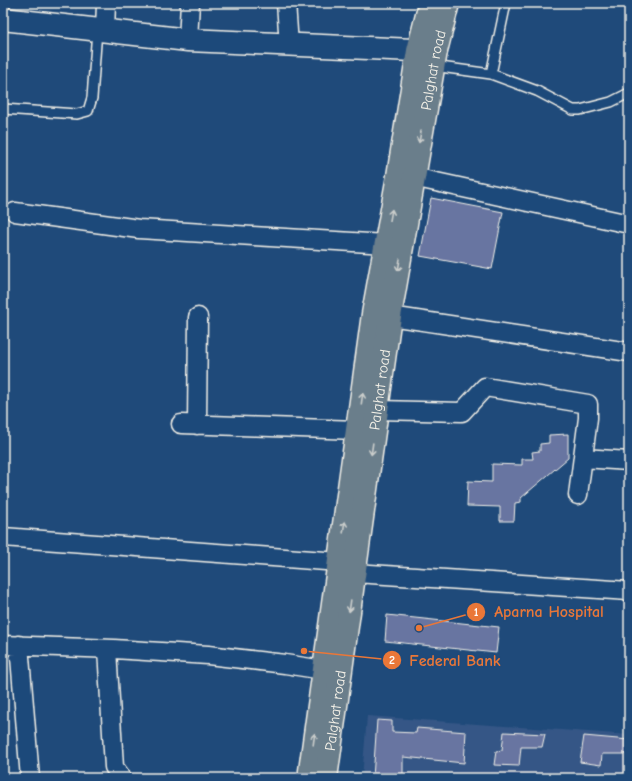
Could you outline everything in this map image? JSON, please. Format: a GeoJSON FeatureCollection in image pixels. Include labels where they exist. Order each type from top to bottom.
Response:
{"type":"FeatureCollection","features":[{"type":"Feature","properties":{"kind":"main road","name":"Palghat road"},"geometry":{"type":"LineString","coordinates":[[429,56],[430,3]]}},
{"type":"Feature","properties":{"kind":"main road","name":"Palghat road"},"geometry":{"type":"LineString","coordinates":[[308,778],[332,672],[347,567],[378,410],[406,177],[429,56],[448,3]]}},
{"type":"Feature","properties":{"kind":"main road","name":"Palghat road"},"geometry":{"type":"LineString","coordinates":[[347,567],[357,430],[374,314],[386,244],[406,177]]}},
{"type":"Feature","properties":{"kind":"main road","name":"Palghat road"},"geometry":{"type":"LineString","coordinates":[[326,778],[332,672]]}},
{"type":"Feature","properties":{"kind":"street"},"geometry":{"type":"LineString","coordinates":[[101,30],[106,3]]}},
{"type":"Feature","properties":{"kind":"street"},"geometry":{"type":"LineString","coordinates":[[188,40],[190,3]]}},
{"type":"Feature","properties":{"kind":"street"},"geometry":{"type":"LineString","coordinates":[[286,3],[289,45]]}},
{"type":"Feature","properties":{"kind":"street"},"geometry":{"type":"LineString","coordinates":[[3,19],[188,40],[289,45],[429,56]]}},
{"type":"Feature","properties":{"kind":"street"},"geometry":{"type":"LineString","coordinates":[[406,177],[629,224]]}},
{"type":"Feature","properties":{"kind":"street"},"geometry":{"type":"LineString","coordinates":[[15,212],[139,229],[386,244]]}},
{"type":"Feature","properties":{"kind":"street"},"geometry":{"type":"LineString","coordinates":[[390,316],[629,352]]}},
{"type":"Feature","properties":{"kind":"street"},"geometry":{"type":"LineString","coordinates":[[198,317],[189,424],[357,430]]}},
{"type":"Feature","properties":{"kind":"street"},"geometry":{"type":"LineString","coordinates":[[378,410],[462,412],[485,387],[588,404],[588,418],[578,495]]}},
{"type":"Feature","properties":{"kind":"street"},"geometry":{"type":"LineString","coordinates":[[583,458],[629,461]]}},
{"type":"Feature","properties":{"kind":"street"},"geometry":{"type":"LineString","coordinates":[[3,537],[629,591]]}},
{"type":"Feature","properties":{"kind":"street"},"geometry":{"type":"LineString","coordinates":[[30,778],[11,645],[107,648],[208,655],[284,664],[332,672]]}},
{"type":"Feature","properties":{"kind":"street"},"geometry":{"type":"LineString","coordinates":[[107,648],[114,767],[122,778]]}},
{"type":"Feature","properties":{"kind":"lane"},"geometry":{"type":"LineString","coordinates":[[491,74],[506,3]]}},
{"type":"Feature","properties":{"kind":"lane"},"geometry":{"type":"LineString","coordinates":[[3,109],[77,114],[88,111],[92,98],[101,30]]}},
{"type":"Feature","properties":{"kind":"lane"},"geometry":{"type":"LineString","coordinates":[[429,56],[491,74],[537,91],[573,110],[580,110],[611,102],[629,93]]}},
{"type":"Feature","properties":{"kind":"shaded area"},"geometry":{"type":"Polygon","coordinates":[[[367,716],[629,735],[629,778],[362,778],[367,716]]]}},
{"type":"Feature","properties":{"kind":"building"},"geometry":{"type":"Polygon","coordinates":[[[431,198],[503,212],[492,269],[420,256],[431,198]]]}},
{"type":"Feature","properties":{"kind":"building"},"geometry":{"type":"Polygon","coordinates":[[[568,434],[568,458],[521,498],[521,502],[515,503],[514,521],[500,521],[500,507],[467,506],[468,481],[492,482],[492,464],[522,465],[522,459],[533,459],[532,452],[540,451],[540,444],[549,443],[549,435],[568,434]]]}},
{"type":"Feature","properties":{"kind":"building"},"geometry":{"type":"Polygon","coordinates":[[[387,615],[499,627],[496,653],[385,641],[387,615]]]}},
{"type":"Feature","properties":{"kind":"building"},"geometry":{"type":"Polygon","coordinates":[[[377,720],[392,721],[392,732],[416,733],[417,728],[466,732],[464,763],[403,757],[403,778],[373,778],[377,720]]]}},
{"type":"Feature","properties":{"kind":"building"},"geometry":{"type":"Polygon","coordinates":[[[504,732],[545,734],[542,747],[521,747],[519,766],[494,765],[496,751],[502,750],[504,732]]]}},
{"type":"Feature","properties":{"kind":"building"},"geometry":{"type":"Polygon","coordinates":[[[584,736],[629,740],[629,754],[602,754],[601,765],[580,762],[584,736]]]}},
{"type":"Feature","properties":{"kind":"place","name":"Aparna Hospital"},"geometry":{"type":"Point","coordinates":[419,628]}},
{"type":"Feature","properties":{"kind":"place","name":"Federal Bank"},"geometry":{"type":"Point","coordinates":[304,651]}}]}
